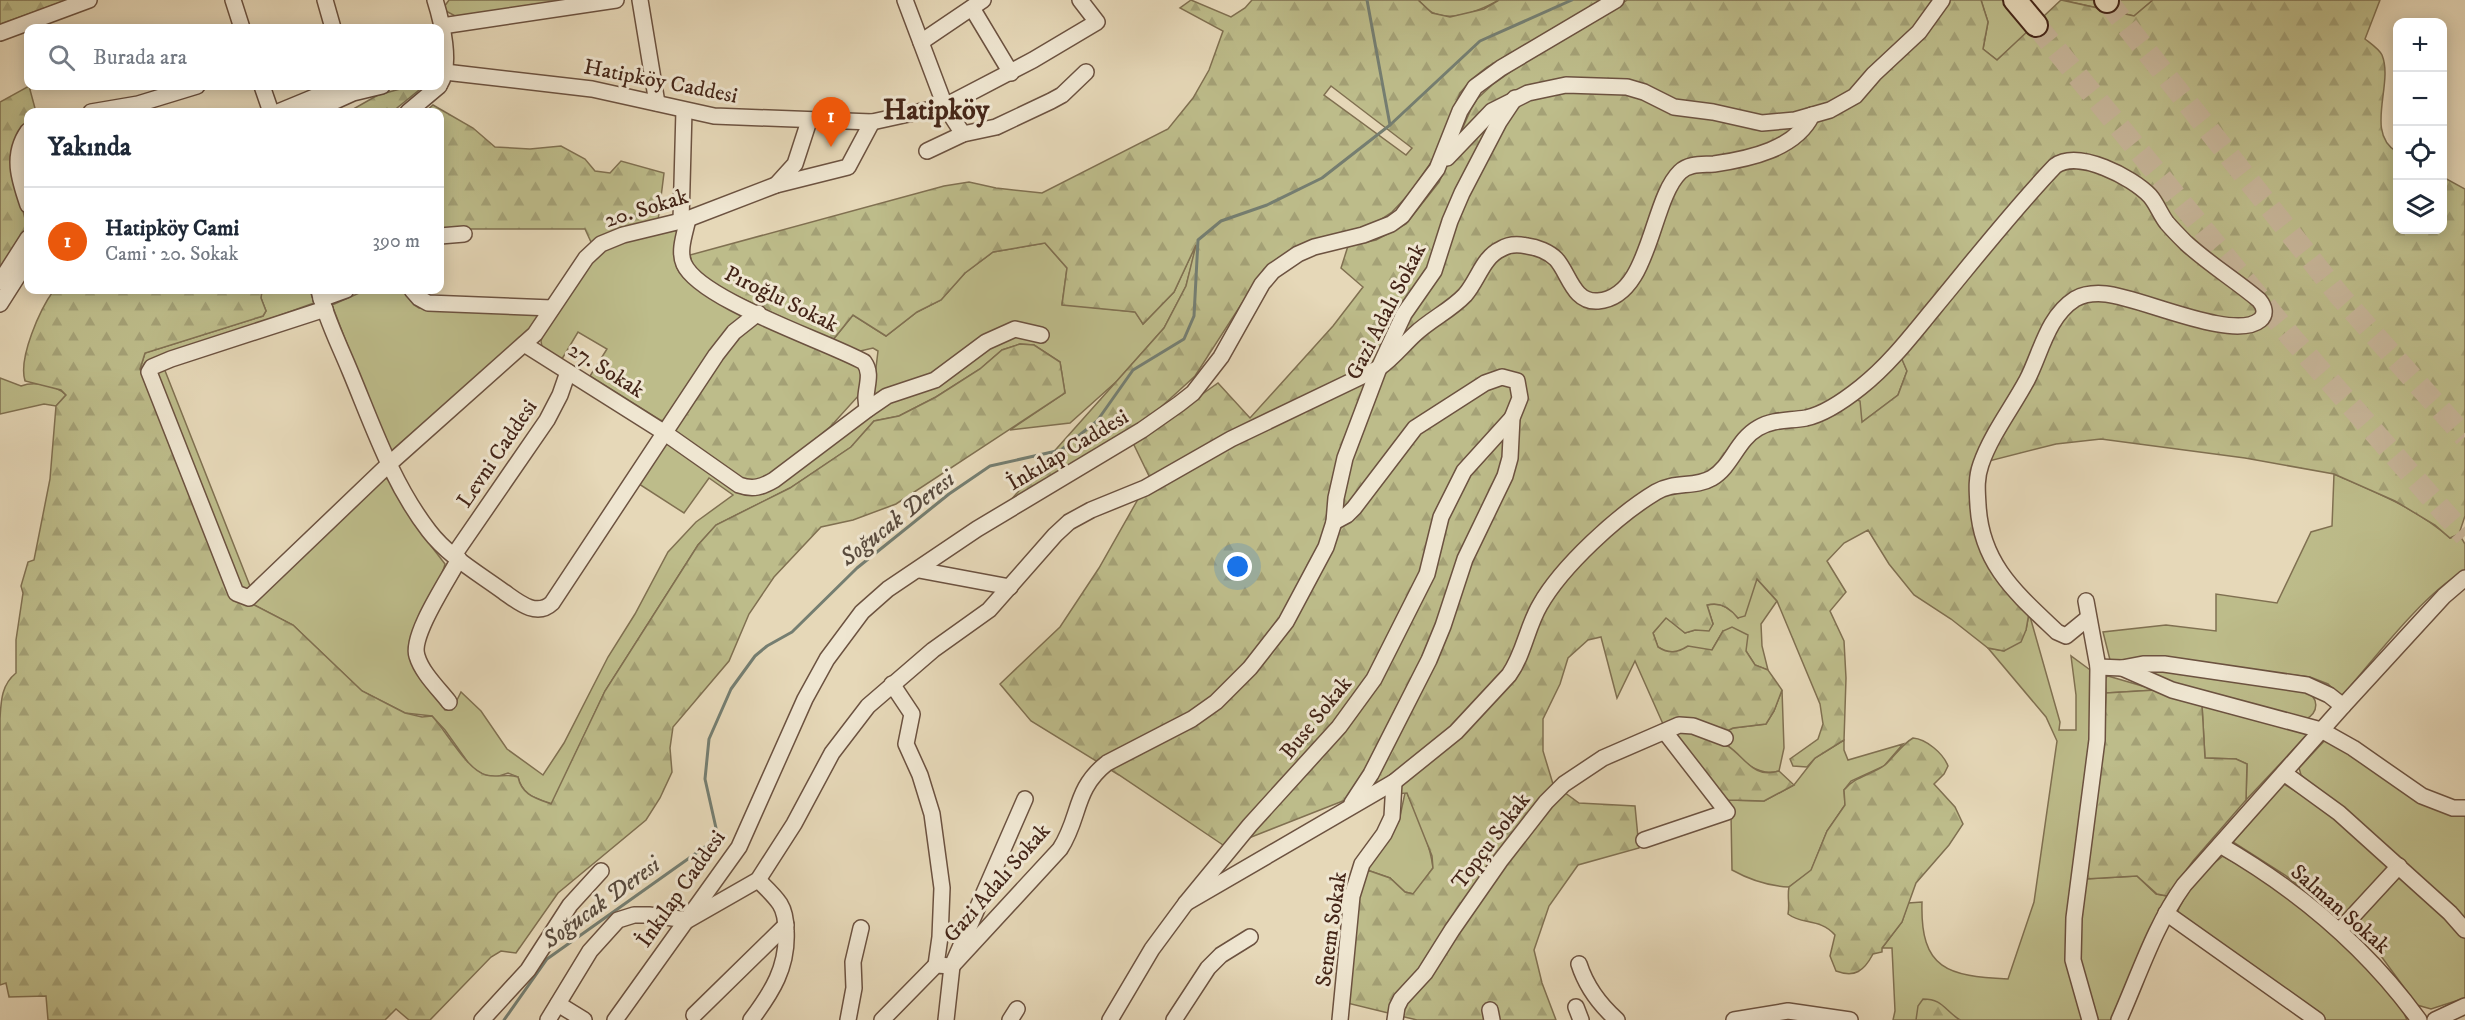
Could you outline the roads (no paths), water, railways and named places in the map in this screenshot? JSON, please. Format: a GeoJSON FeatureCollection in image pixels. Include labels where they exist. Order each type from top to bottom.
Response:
{"type":"FeatureCollection","features":[{"type":"Feature","properties":{"kind":"highway"},"geometry":{"type":"LineString","coordinates":[[2015,0],[2036,25]]}},
{"type":"Feature","properties":{"kind":"street"},"geometry":{"type":"LineString","coordinates":[[24,24],[89,0]]}},
{"type":"Feature","properties":{"kind":"street"},"geometry":{"type":"LineString","coordinates":[[233,0],[241,24]]}},
{"type":"Feature","properties":{"kind":"street"},"geometry":{"type":"LineString","coordinates":[[325,0],[332,24]]}},
{"type":"Feature","properties":{"kind":"street"},"geometry":{"type":"LineString","coordinates":[[444,26],[609,0]]}},
{"type":"Feature","properties":{"kind":"street"},"geometry":{"type":"LineString","coordinates":[[640,0],[657,104]]}},
{"type":"Feature","properties":{"kind":"street"},"geometry":{"type":"LineString","coordinates":[[904,0],[945,106],[963,135]]}},
{"type":"Feature","properties":{"kind":"street","name":"Hatipköy Caddesi"},"geometry":{"type":"LineString","coordinates":[[444,77],[592,89],[714,116],[872,122],[945,106],[1011,73],[1097,22],[1080,0]]}},
{"type":"Feature","properties":{"kind":"street","name":"İnkılap Caddesi"},"geometry":{"type":"LineString","coordinates":[[615,1020],[739,847],[787,737],[827,659],[862,612],[875,599],[977,529],[1142,430],[1193,393],[1221,357],[1262,284],[1273,271],[1298,254],[1314,247],[1363,235],[1391,224],[1402,216],[1437,170],[1460,111],[1475,87],[1501,68],[1616,0]]}},
{"type":"Feature","properties":{"kind":"street"},"geometry":{"type":"LineString","coordinates":[[1437,170],[1486,116],[1515,98],[1566,85],[1609,85],[1638,90],[1667,105],[1713,112],[1755,122],[1780,123],[1812,116],[1841,106],[1855,96],[1874,74],[1919,32],[1942,0]]}},
{"type":"Feature","properties":{"kind":"street"},"geometry":{"type":"LineString","coordinates":[[438,2],[442,24]]}},
{"type":"Feature","properties":{"kind":"street"},"geometry":{"type":"LineString","coordinates":[[921,42],[977,4],[1011,73]]}},
{"type":"Feature","properties":{"kind":"street"},"geometry":{"type":"LineString","coordinates":[[0,33],[24,24]]}},
{"type":"Feature","properties":{"kind":"street"},"geometry":{"type":"LineString","coordinates":[[927,151],[963,135],[996,127],[1051,101],[1062,95],[1086,72]]}},
{"type":"Feature","properties":{"kind":"street"},"geometry":{"type":"LineString","coordinates":[[114,108],[138,104],[184,90]]}},
{"type":"Feature","properties":{"kind":"street"},"geometry":{"type":"LineString","coordinates":[[263,90],[270,108]]}},
{"type":"Feature","properties":{"kind":"street"},"geometry":{"type":"LineString","coordinates":[[290,108],[342,90]]}},
{"type":"Feature","properties":{"kind":"street"},"geometry":{"type":"LineString","coordinates":[[317,108],[345,90]]}},
{"type":"Feature","properties":{"kind":"street"},"geometry":{"type":"LineString","coordinates":[[412,108],[429,90]]}},
{"type":"Feature","properties":{"kind":"street","name":"Gazi Adalı Sokak"},"geometry":{"type":"LineString","coordinates":[[882,1020],[936,965],[952,966],[1060,849],[1069,832],[1080,794],[1095,773],[1107,763],[1208,708],[1234,685],[1286,622],[1326,547],[1334,522],[1336,498],[1345,458],[1379,368],[1404,314],[1434,271],[1450,221],[1462,193],[1499,122],[1515,98]]}},
{"type":"Feature","properties":{"kind":"street","name":"Pıroğlu Sokak"},"geometry":{"type":"LineString","coordinates":[[684,110],[685,220],[682,256],[687,269],[698,281],[719,295],[864,362],[869,373],[865,398],[868,409]]}},
{"type":"Feature","properties":{"kind":"street"},"geometry":{"type":"LineString","coordinates":[[548,1020],[590,951],[618,920],[649,915],[688,920],[758,880],[794,824],[832,753],[868,706],[933,650],[978,619],[1069,522],[1091,510],[1145,488],[1231,439],[1379,368],[1395,355],[1415,333],[1465,295],[1492,255],[1508,246],[1533,246],[1555,258],[1577,292],[1591,301],[1599,302],[1614,296],[1628,283],[1636,271],[1653,232],[1668,188],[1678,173],[1690,166],[1730,161],[1764,152],[1802,132],[1812,116]]}},
{"type":"Feature","properties":{"kind":"street"},"geometry":{"type":"LineString","coordinates":[[776,185],[795,164],[809,121]]}},
{"type":"Feature","properties":{"kind":"street","name":"20. Sokak"},"geometry":{"type":"LineString","coordinates":[[322,299],[152,367],[149,372],[236,593],[249,598],[388,465],[535,334],[586,258],[601,244],[623,235],[685,220],[776,185],[848,167],[872,122]]}},
{"type":"Feature","properties":{"kind":"street"},"geometry":{"type":"LineString","coordinates":[[24,138],[20,144],[17,164],[24,189]]}},
{"type":"Feature","properties":{"kind":"street"},"geometry":{"type":"LineString","coordinates":[[1186,903],[1242,873],[1394,782],[1456,732],[1498,690],[1516,665],[1541,604],[1574,563],[1602,534],[1659,490],[1712,478],[1726,465],[1746,437],[1761,426],[1774,421],[1813,416],[1861,387],[1877,373],[1926,318],[2017,207],[2055,166],[2061,161],[2070,159],[2114,172],[2137,185],[2149,195],[2175,232],[2259,300],[2264,305],[2265,312],[2263,318],[2257,322],[2228,326],[2188,318],[2126,298],[2093,294],[2083,295],[2070,303],[2050,327],[2031,372],[1981,463],[1976,483],[1979,525],[1986,549],[1998,571],[2057,632],[2066,636],[2088,618]]}},
{"type":"Feature","properties":{"kind":"street"},"geometry":{"type":"LineString","coordinates":[[444,236],[464,234]]}},
{"type":"Feature","properties":{"kind":"street"},"geometry":{"type":"LineString","coordinates":[[0,282],[24,244]]}},
{"type":"Feature","properties":{"kind":"street"},"geometry":{"type":"LineString","coordinates":[[0,304],[24,266]]}},
{"type":"Feature","properties":{"kind":"street"},"geometry":{"type":"LineString","coordinates":[[416,294],[423,301],[434,303],[552,308]]}},
{"type":"Feature","properties":{"kind":"street"},"geometry":{"type":"LineString","coordinates":[[322,299],[388,465],[429,531],[456,557],[526,607],[538,610],[552,603],[724,344],[734,332],[758,313]]}},
{"type":"Feature","properties":{"kind":"street","name":"27. Sokak"},"geometry":{"type":"LineString","coordinates":[[524,344],[665,433],[739,485],[761,488],[868,409],[897,392],[935,380],[986,342],[1004,332],[1015,329],[1041,335]]}},
{"type":"Feature","properties":{"kind":"street","name":"Levni Caddesi"},"geometry":{"type":"LineString","coordinates":[[449,702],[423,669],[415,650],[419,634],[456,557],[547,420],[560,395],[568,372]]}},
{"type":"Feature","properties":{"kind":"street"},"geometry":{"type":"LineString","coordinates":[[1334,522],[1354,508],[1415,428],[1485,383],[1502,377],[1517,381],[1520,398],[1512,418],[1510,458],[1505,476],[1465,559],[1437,642],[1371,774],[1349,808]]}},
{"type":"Feature","properties":{"kind":"street","name":"Buse Sokak"},"geometry":{"type":"LineString","coordinates":[[1110,1020],[1152,949],[1186,903],[1250,825],[1332,735],[1366,691],[1383,664],[1427,574],[1441,517],[1464,471],[1512,418]]}},
{"type":"Feature","properties":{"kind":"street"},"geometry":{"type":"LineString","coordinates":[[919,570],[1010,587]]}},
{"type":"Feature","properties":{"kind":"street"},"geometry":{"type":"LineString","coordinates":[[2119,1020],[2166,913],[2184,885],[2321,730],[2444,596],[2465,578]]}},
{"type":"Feature","properties":{"kind":"street"},"geometry":{"type":"LineString","coordinates":[[2086,601],[2098,667],[2097,740],[2074,918],[2073,943],[2076,975],[2090,1020]]}},
{"type":"Feature","properties":{"kind":"street"},"geometry":{"type":"LineString","coordinates":[[2098,667],[2122,668],[2143,664],[2164,664],[2307,685],[2330,695],[2343,706]]}},
{"type":"Feature","properties":{"kind":"street"},"geometry":{"type":"LineString","coordinates":[[2122,668],[2172,690],[2321,730],[2353,748],[2422,796],[2453,808],[2465,808]]}},
{"type":"Feature","properties":{"kind":"street"},"geometry":{"type":"LineString","coordinates":[[892,684],[912,714],[906,744],[927,795],[937,841],[942,888],[940,937],[936,965]]}},
{"type":"Feature","properties":{"kind":"street","name":"Topçu Sokak"},"geometry":{"type":"LineString","coordinates":[[1395,1020],[1396,1007],[1401,999],[1425,973],[1500,861],[1555,793],[1603,759],[1679,725],[1686,725],[1725,738]]}},
{"type":"Feature","properties":{"kind":"street"},"geometry":{"type":"LineString","coordinates":[[1644,840],[1727,812],[1665,732]]}},
{"type":"Feature","properties":{"kind":"street"},"geometry":{"type":"LineString","coordinates":[[2284,773],[2339,813],[2450,913],[2465,930]]}},
{"type":"Feature","properties":{"kind":"street","name":"Senem Sokak"},"geometry":{"type":"LineString","coordinates":[[1340,1020],[1353,896],[1362,864],[1384,834],[1392,818],[1394,782]]}},
{"type":"Feature","properties":{"kind":"street"},"geometry":{"type":"LineString","coordinates":[[946,1020],[952,966],[1025,799]]}},
{"type":"Feature","properties":{"kind":"street","name":"Salman Sokak"},"geometry":{"type":"LineString","coordinates":[[2220,845],[2281,884],[2340,930],[2370,959],[2419,1020]]}},
{"type":"Feature","properties":{"kind":"street"},"geometry":{"type":"LineString","coordinates":[[2340,930],[2399,866]]}},
{"type":"Feature","properties":{"kind":"street"},"geometry":{"type":"LineString","coordinates":[[482,1020],[528,970],[570,905],[601,871]]}},
{"type":"Feature","properties":{"kind":"street"},"geometry":{"type":"LineString","coordinates":[[751,1020],[783,969],[786,926],[780,903],[758,880]]}},
{"type":"Feature","properties":{"kind":"street"},"geometry":{"type":"LineString","coordinates":[[2166,913],[2317,1020]]}},
{"type":"Feature","properties":{"kind":"street"},"geometry":{"type":"LineString","coordinates":[[694,1015],[786,926]]}},
{"type":"Feature","properties":{"kind":"street"},"geometry":{"type":"LineString","coordinates":[[848,1020],[854,988],[853,962],[861,928]]}},
{"type":"Feature","properties":{"kind":"street"},"geometry":{"type":"LineString","coordinates":[[1174,1020],[1208,968],[1221,955],[1250,937]]}},
{"type":"Feature","properties":{"kind":"street"},"geometry":{"type":"LineString","coordinates":[[1579,964],[1590,989],[1602,1006],[1617,1020]]}},
{"type":"Feature","properties":{"kind":"street"},"geometry":{"type":"LineString","coordinates":[[558,1004],[584,1020]]}},
{"type":"Feature","properties":{"kind":"street"},"geometry":{"type":"LineString","coordinates":[[2435,1020],[2465,1006]]}},
{"type":"Feature","properties":{"kind":"street"},"geometry":{"type":"LineString","coordinates":[[1734,1020],[1788,1011],[1850,1020]]}},
{"type":"Feature","properties":{"kind":"waterway"},"geometry":{"type":"LineString","coordinates":[[1367,0],[1390,125]]}},
{"type":"Feature","properties":{"kind":"waterway","name":"Soğucak Deresi"},"geometry":{"type":"LineString","coordinates":[[504,1020],[547,959],[709,844],[716,828],[705,779],[709,739],[731,689],[755,656],[767,646],[792,632],[857,568],[949,494],[990,466],[1061,450],[1097,421],[1133,370],[1184,339],[1194,316],[1198,240],[1221,221],[1267,205],[1322,178],[1390,125],[1480,41],[1572,0]]}},
{"type":"Feature","properties":{"kind":"tunnel"},"geometry":{"type":"LineString","coordinates":[[2107,1],[2339,295],[2465,437]]}},
{"type":"Feature","properties":{"kind":"tunnel"},"geometry":{"type":"LineString","coordinates":[[2036,25],[2291,337],[2465,536]]}},
{"type":"Feature","properties":{"kind":"place","name":"Hatipköy Cami"},"geometry":{"type":"Point","coordinates":[831,147]}},
{"type":"Feature","properties":{"kind":"district","name":"Hatipköy"},"geometry":{"type":"Point","coordinates":[936,109]}}]}
